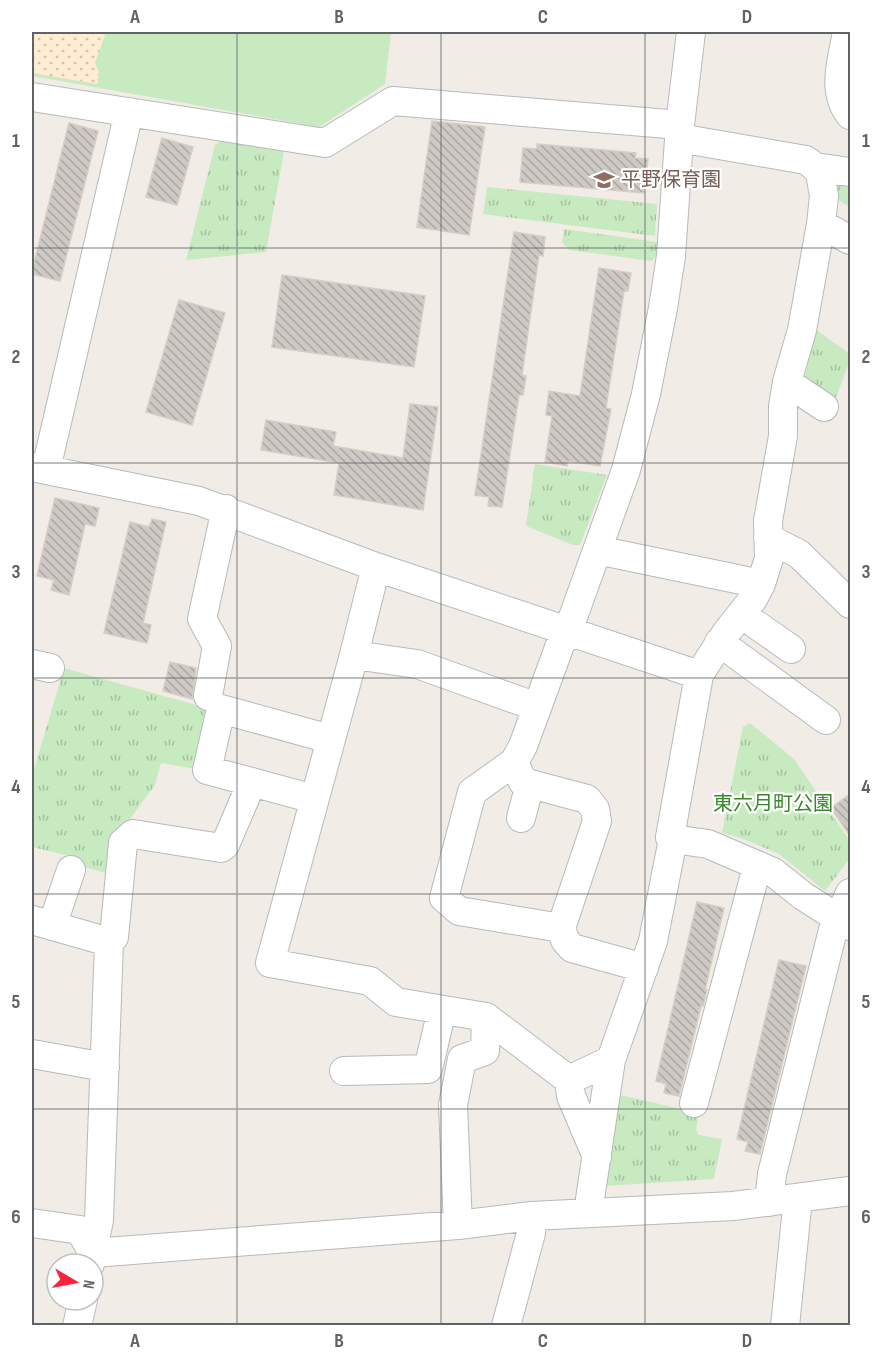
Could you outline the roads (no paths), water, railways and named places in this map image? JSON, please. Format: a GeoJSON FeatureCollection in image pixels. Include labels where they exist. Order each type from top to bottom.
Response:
{"type":"FeatureCollection","features":[{"type":"Feature","properties":{"kind":"street"},"geometry":{"type":"LineString","coordinates":[[521,818],[523,746],[560,645],[568,631],[626,470],[646,394],[663,308],[670,256],[679,131],[691,32]]}},
{"type":"Feature","properties":{"kind":"street"},"geometry":{"type":"LineString","coordinates":[[847,32],[846,63],[840,95],[850,115]]}},
{"type":"Feature","properties":{"kind":"street"},"geometry":{"type":"LineString","coordinates":[[32,97],[325,143],[393,101],[411,101],[679,131],[806,160],[819,173],[824,196],[821,224],[802,330],[787,382],[783,406],[783,436],[768,521],[769,558],[761,584],[699,675],[670,837],[673,838],[653,941],[611,1060],[590,1212]]}},
{"type":"Feature","properties":{"kind":"street"},"geometry":{"type":"LineString","coordinates":[[129,112],[39,468],[177,495],[226,509],[376,567],[699,675]]}},
{"type":"Feature","properties":{"kind":"street"},"geometry":{"type":"LineString","coordinates":[[815,167],[850,172]]}},
{"type":"Feature","properties":{"kind":"street"},"geometry":{"type":"LineString","coordinates":[[821,224],[850,240]]}},
{"type":"Feature","properties":{"kind":"street"},"geometry":{"type":"LineString","coordinates":[[787,382],[824,407]]}},
{"type":"Feature","properties":{"kind":"street"},"geometry":{"type":"LineString","coordinates":[[208,696],[217,646],[202,619],[226,509]]}},
{"type":"Feature","properties":{"kind":"street"},"geometry":{"type":"LineString","coordinates":[[768,538],[799,554],[850,604]]}},
{"type":"Feature","properties":{"kind":"street"},"geometry":{"type":"LineString","coordinates":[[597,550],[761,584]]}},
{"type":"Feature","properties":{"kind":"street"},"geometry":{"type":"LineString","coordinates":[[376,567],[270,963],[369,981],[396,1002],[486,1017],[569,1080],[571,1096],[597,1157]]}},
{"type":"Feature","properties":{"kind":"street"},"geometry":{"type":"LineString","coordinates":[[741,614],[791,649]]}},
{"type":"Feature","properties":{"kind":"street"},"geometry":{"type":"LineString","coordinates":[[720,642],[826,720]]}},
{"type":"Feature","properties":{"kind":"street"},"geometry":{"type":"LineString","coordinates":[[354,655],[417,664],[537,707]]}},
{"type":"Feature","properties":{"kind":"street"},"geometry":{"type":"LineString","coordinates":[[314,799],[207,770],[221,709],[330,739]]}},
{"type":"Feature","properties":{"kind":"street"},"geometry":{"type":"LineString","coordinates":[[561,928],[459,911],[444,898],[472,792],[522,773],[587,799],[595,809],[597,821],[561,928],[572,948],[644,968]]}},
{"type":"Feature","properties":{"kind":"street"},"geometry":{"type":"LineString","coordinates":[[92,1252],[99,1220],[109,942],[114,937],[123,843],[133,834],[221,848],[225,845],[252,782]]}},
{"type":"Feature","properties":{"kind":"street"},"geometry":{"type":"LineString","coordinates":[[673,838],[708,844],[773,872],[802,896],[844,922]]}},
{"type":"Feature","properties":{"kind":"street"},"geometry":{"type":"LineString","coordinates":[[694,1103],[757,867]]}},
{"type":"Feature","properties":{"kind":"street"},"geometry":{"type":"LineString","coordinates":[[70,870],[42,923],[109,942]]}},
{"type":"Feature","properties":{"kind":"street"},"geometry":{"type":"LineString","coordinates":[[769,1202],[772,1174],[832,930],[844,922],[850,892]]}},
{"type":"Feature","properties":{"kind":"street"},"geometry":{"type":"LineString","coordinates":[[344,1071],[428,1069],[442,1010]]}},
{"type":"Feature","properties":{"kind":"street"},"geometry":{"type":"LineString","coordinates":[[458,1225],[453,1105],[462,1059],[485,1051],[486,1017]]}},
{"type":"Feature","properties":{"kind":"street"},"geometry":{"type":"LineString","coordinates":[[32,1054],[105,1067]]}},
{"type":"Feature","properties":{"kind":"street"},"geometry":{"type":"LineString","coordinates":[[569,1080],[611,1060]]}},
{"type":"Feature","properties":{"kind":"street"},"geometry":{"type":"LineString","coordinates":[[105,1257],[458,1225],[531,1216],[733,1206],[850,1191]]}},
{"type":"Feature","properties":{"kind":"street"},"geometry":{"type":"LineString","coordinates":[[785,1326],[798,1198]]}},
{"type":"Feature","properties":{"kind":"street"},"geometry":{"type":"LineString","coordinates":[[506,1326],[531,1233],[531,1216]]}},
{"type":"Feature","properties":{"kind":"street"},"geometry":{"type":"LineString","coordinates":[[32,1223],[80,1230],[89,1252]]}},
{"type":"Feature","properties":{"kind":"place","name":"平野保育園"},"geometry":{"type":"Point","coordinates":[604,180]}},
{"type":"Feature","properties":{"kind":"park label","name":"東六月町公園"},"geometry":{"type":"Point","coordinates":[773,804]}}]}
